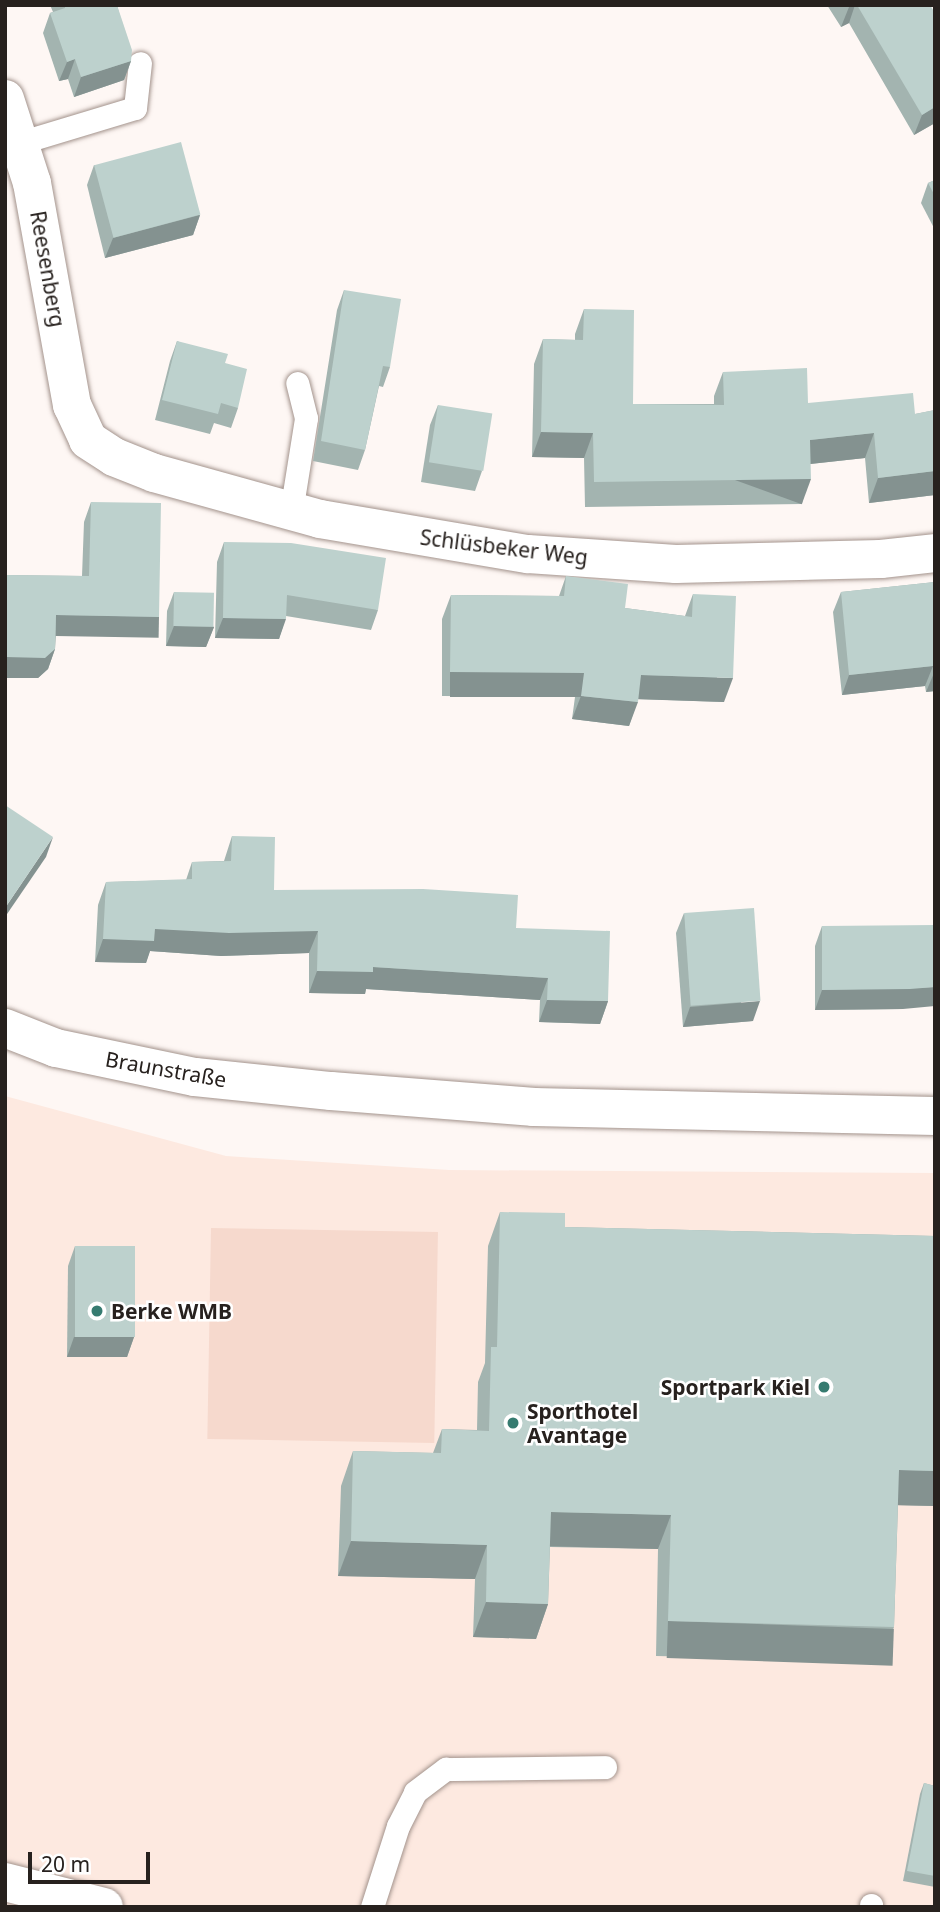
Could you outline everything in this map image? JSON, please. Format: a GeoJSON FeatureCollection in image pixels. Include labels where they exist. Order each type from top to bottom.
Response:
{"type":"FeatureCollection","features":[{"type":"Feature","properties":{"kind":"street","name":"Reesenberg"},"geometry":{"type":"LineString","coordinates":[[5,99],[32,183],[72,405],[88,440]]}},
{"type":"Feature","properties":{"kind":"street","name":"Schlüsbeker Weg"},"geometry":{"type":"LineString","coordinates":[[88,440],[114,457],[155,473],[292,512],[528,554],[676,564],[881,559],[935,553]]}},
{"type":"Feature","properties":{"kind":"street","name":"Braunstraße"},"geometry":{"type":"LineString","coordinates":[[5,1028],[57,1048],[195,1077],[331,1091],[534,1107],[935,1116]]}},
{"type":"Feature","properties":{"kind":"street"},"geometry":{"type":"LineString","coordinates":[[5,1881],[104,1907]]}},
{"type":"Feature","properties":{"kind":"lane"},"geometry":{"type":"LineString","coordinates":[[19,143],[135,108],[140,63]]}},
{"type":"Feature","properties":{"kind":"lane"},"geometry":{"type":"LineString","coordinates":[[292,512],[306,418],[297,383]]}},
{"type":"Feature","properties":{"kind":"lane"},"geometry":{"type":"LineString","coordinates":[[372,1907],[397,1826],[415,1792],[446,1769],[605,1768]]}},
{"type":"Feature","properties":{"kind":"shaded area"},"geometry":{"type":"Polygon","coordinates":[[[5,1096],[226,1156],[449,1170],[935,1173],[935,1907],[5,1907],[5,1096]]]}},
{"type":"Feature","properties":{"kind":"shaded area"},"geometry":{"type":"Polygon","coordinates":[[[211,1228],[438,1232],[434,1443],[207,1439],[211,1228]]]}},
{"type":"Feature","properties":{"kind":"building"},"geometry":{"type":"Polygon","coordinates":[[[65,5],[117,5],[132,50],[131,61],[81,77],[75,59],[67,62],[50,13],[65,8],[65,5]]]}},
{"type":"Feature","properties":{"kind":"building"},"geometry":{"type":"Polygon","coordinates":[[[857,5],[930,5],[935,13],[935,107],[922,115],[857,5]]]}},
{"type":"Feature","properties":{"kind":"building"},"geometry":{"type":"Polygon","coordinates":[[[181,142],[200,214],[113,238],[94,165],[181,142]]]}},
{"type":"Feature","properties":{"kind":"building"},"geometry":{"type":"Polygon","coordinates":[[[935,180],[935,196],[928,183],[935,180]]]}},
{"type":"Feature","properties":{"kind":"building"},"geometry":{"type":"Polygon","coordinates":[[[344,290],[401,299],[390,367],[383,366],[365,450],[321,441],[344,290]]]}},
{"type":"Feature","properties":{"kind":"building"},"geometry":{"type":"Polygon","coordinates":[[[584,309],[634,310],[633,404],[724,405],[723,372],[807,368],[808,403],[913,393],[915,414],[935,410],[935,471],[878,478],[874,433],[810,440],[811,479],[594,482],[593,433],[541,432],[543,339],[583,340],[584,309]]]}},
{"type":"Feature","properties":{"kind":"building"},"geometry":{"type":"Polygon","coordinates":[[[177,341],[228,354],[225,363],[247,369],[238,408],[221,403],[218,414],[162,400],[177,341]]]}},
{"type":"Feature","properties":{"kind":"building"},"geometry":{"type":"Polygon","coordinates":[[[438,405],[492,414],[483,471],[429,462],[438,405]]]}},
{"type":"Feature","properties":{"kind":"building"},"geometry":{"type":"Polygon","coordinates":[[[91,502],[161,503],[159,617],[56,615],[55,649],[45,658],[5,657],[5,575],[89,576],[91,502]]]}},
{"type":"Feature","properties":{"kind":"building"},"geometry":{"type":"Polygon","coordinates":[[[224,542],[291,543],[386,558],[378,610],[287,595],[286,619],[223,618],[224,542]]]}},
{"type":"Feature","properties":{"kind":"building"},"geometry":{"type":"Polygon","coordinates":[[[566,576],[628,584],[625,608],[692,617],[693,594],[736,596],[733,678],[641,675],[638,702],[581,696],[584,673],[450,672],[451,595],[564,596],[566,576]]]}},
{"type":"Feature","properties":{"kind":"building"},"geometry":{"type":"Polygon","coordinates":[[[935,582],[935,672],[933,666],[849,675],[841,592],[935,582]]]}},
{"type":"Feature","properties":{"kind":"building"},"geometry":{"type":"Polygon","coordinates":[[[174,592],[214,593],[213,627],[173,626],[174,592]]]}},
{"type":"Feature","properties":{"kind":"building"},"geometry":{"type":"Polygon","coordinates":[[[5,805],[53,837],[5,908],[5,805]]]}},
{"type":"Feature","properties":{"kind":"building"},"geometry":{"type":"Polygon","coordinates":[[[232,836],[275,837],[274,890],[423,889],[518,895],[516,928],[610,931],[608,1001],[547,1000],[548,978],[373,967],[373,972],[317,971],[318,931],[229,933],[155,929],[154,941],[103,939],[106,882],[192,879],[192,862],[231,861],[232,836]]]}},
{"type":"Feature","properties":{"kind":"building"},"geometry":{"type":"Polygon","coordinates":[[[754,908],[760,1001],[691,1006],[684,913],[754,908]]]}},
{"type":"Feature","properties":{"kind":"building"},"geometry":{"type":"Polygon","coordinates":[[[935,925],[935,987],[822,990],[822,926],[935,925]]]}},
{"type":"Feature","properties":{"kind":"building"},"geometry":{"type":"Polygon","coordinates":[[[500,1212],[565,1213],[565,1227],[935,1236],[935,1471],[899,1470],[894,1627],[668,1621],[671,1515],[551,1512],[548,1604],[486,1602],[487,1545],[351,1541],[353,1451],[441,1453],[442,1429],[489,1431],[491,1347],[497,1347],[500,1212]]]}},
{"type":"Feature","properties":{"kind":"building","name":"Berke WMB"},"geometry":{"type":"Polygon","coordinates":[[[75,1246],[135,1246],[135,1337],[75,1337],[75,1246]]]}},
{"type":"Feature","properties":{"kind":"building"},"geometry":{"type":"Polygon","coordinates":[[[924,1783],[935,1786],[935,1876],[907,1871],[924,1783]]]}},
{"type":"Feature","properties":{"kind":"place","name":"Berke WMB"},"geometry":{"type":"Point","coordinates":[97,1311]}},
{"type":"Feature","properties":{"kind":"place","name":"Sportpark Kiel"},"geometry":{"type":"Point","coordinates":[824,1387]}},
{"type":"Feature","properties":{"kind":"place","name":"Sporthotel Avantage"},"geometry":{"type":"Point","coordinates":[513,1423]}}]}
